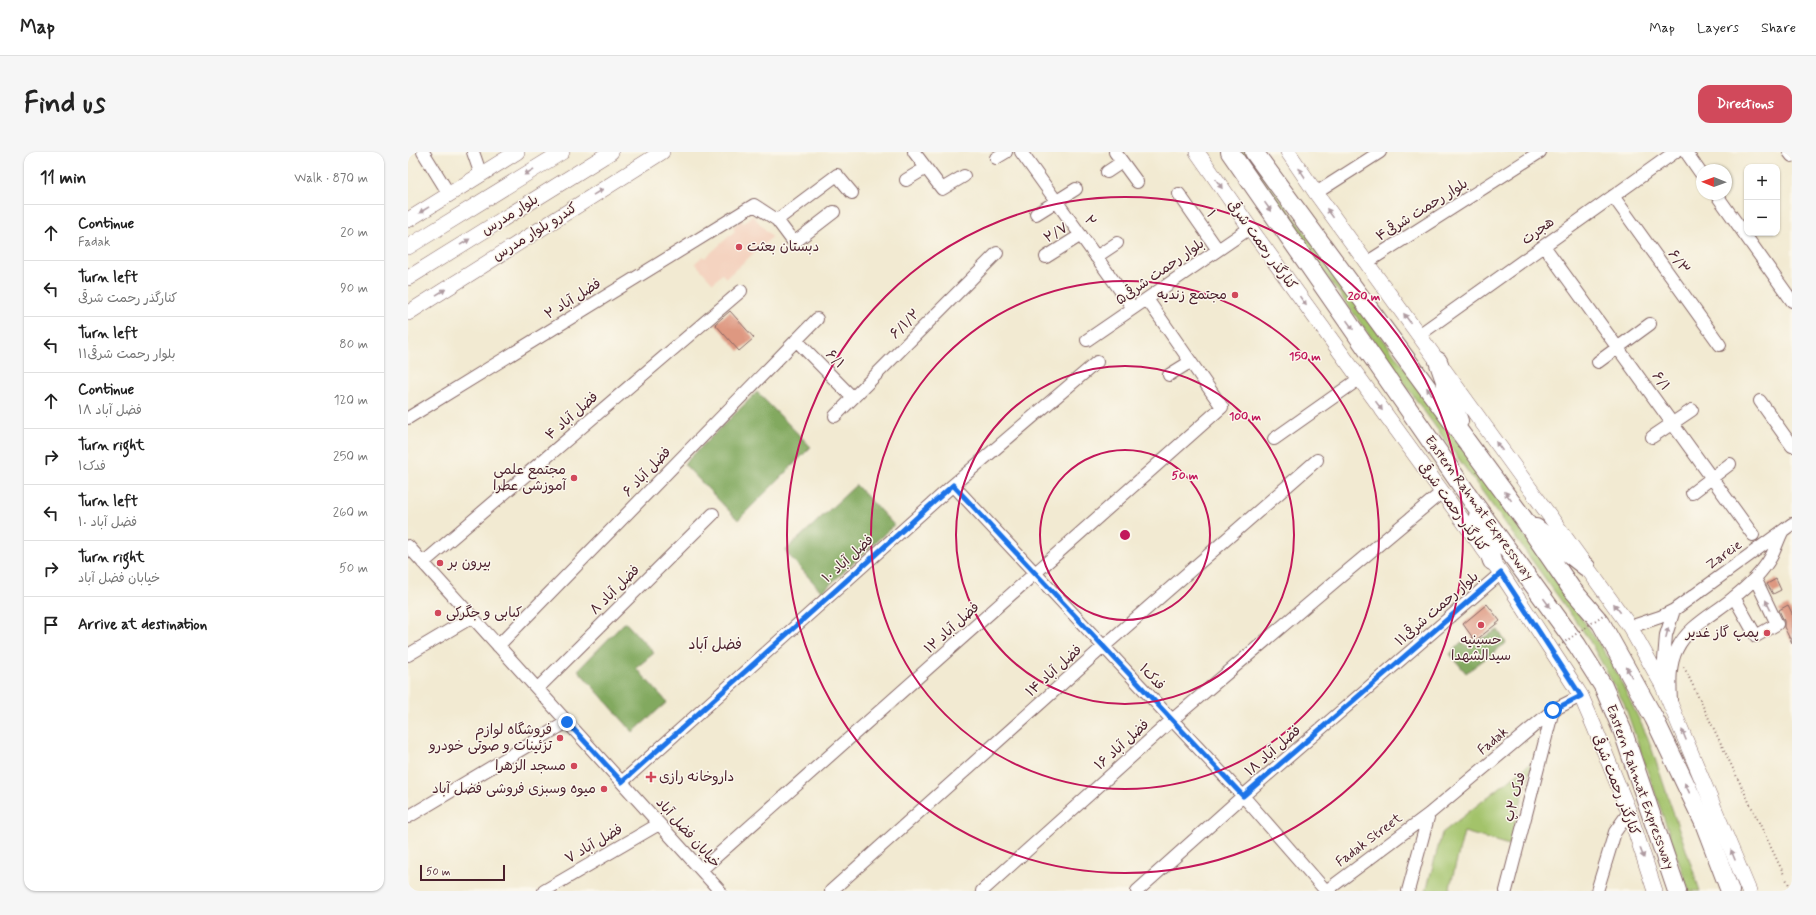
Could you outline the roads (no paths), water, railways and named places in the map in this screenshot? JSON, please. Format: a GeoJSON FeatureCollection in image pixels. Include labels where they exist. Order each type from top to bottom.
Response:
{"type":"FeatureCollection","features":[{"type":"Feature","properties":{"kind":"highway","name":"Eastern Rahmat Expressway"},"geometry":{"type":"LineString","coordinates":[[1230,152],[1473,502],[1572,638],[1603,686],[1623,732],[1677,891]]}},
{"type":"Feature","properties":{"kind":"highway","name":"Eastern Rahmat Expressway"},"geometry":{"type":"LineString","coordinates":[[1254,152],[1524,518],[1571,588],[1601,623],[1654,718],[1707,830]]}},
{"type":"Feature","properties":{"kind":"highway"},"geometry":{"type":"LineString","coordinates":[[1438,361],[1465,439]]}},
{"type":"Feature","properties":{"kind":"highway"},"geometry":{"type":"LineString","coordinates":[[1473,502],[1497,567]]}},
{"type":"Feature","properties":{"kind":"highway"},"geometry":{"type":"LineString","coordinates":[[1524,518],[1586,567]]}},
{"type":"Feature","properties":{"kind":"highway"},"geometry":{"type":"LineString","coordinates":[[1707,830],[1715,891]]}},
{"type":"Feature","properties":{"kind":"highway"},"geometry":{"type":"LineString","coordinates":[[1707,830],[1730,891]]}},
{"type":"Feature","properties":{"kind":"highway"},"geometry":{"type":"LineString","coordinates":[[1667,860],[1685,891]]}},
{"type":"Feature","properties":{"kind":"main road"},"geometry":{"type":"LineString","coordinates":[[408,220],[517,152]]}},
{"type":"Feature","properties":{"kind":"main road","name":"بلوار مدرس"},"geometry":{"type":"LineString","coordinates":[[410,243],[562,152]]}},
{"type":"Feature","properties":{"kind":"main road","name":"بلوار مدرس"},"geometry":{"type":"LineString","coordinates":[[408,278],[611,152]]}},
{"type":"Feature","properties":{"kind":"main road","name":"کندرو بلوار مدرس"},"geometry":{"type":"LineString","coordinates":[[408,313],[662,152]]}},
{"type":"Feature","properties":{"kind":"main road","name":"کنارگذر رحمت شرقی"},"geometry":{"type":"LineString","coordinates":[[1197,152],[1250,228],[1497,567],[1581,696],[1629,812],[1655,891]]}},
{"type":"Feature","properties":{"kind":"main road"},"geometry":{"type":"LineString","coordinates":[[1288,152],[1366,263],[1630,627],[1662,684],[1749,891]]}},
{"type":"Feature","properties":{"kind":"main road"},"geometry":{"type":"LineString","coordinates":[[1740,872],[1756,891]]}},
{"type":"Feature","properties":{"kind":"street"},"geometry":{"type":"LineString","coordinates":[[423,152],[449,194]]}},
{"type":"Feature","properties":{"kind":"street"},"geometry":{"type":"LineString","coordinates":[[473,152],[481,175]]}},
{"type":"Feature","properties":{"kind":"street"},"geometry":{"type":"LineString","coordinates":[[914,152],[942,189],[964,176]]}},
{"type":"Feature","properties":{"kind":"street","name":"۲"},"geometry":{"type":"LineString","coordinates":[[1021,152],[1133,308]]}},
{"type":"Feature","properties":{"kind":"street"},"geometry":{"type":"LineString","coordinates":[[1316,193],[1380,152]]}},
{"type":"Feature","properties":{"kind":"street","name":"بلوار رحمت شرقی۴"},"geometry":{"type":"LineString","coordinates":[[1366,263],[1540,152]]}},
{"type":"Feature","properties":{"kind":"street","name":"هجرت"},"geometry":{"type":"LineString","coordinates":[[1419,335],[1675,152]]}},
{"type":"Feature","properties":{"kind":"street"},"geometry":{"type":"LineString","coordinates":[[1686,152],[1696,166]]}},
{"type":"Feature","properties":{"kind":"street"},"geometry":{"type":"LineString","coordinates":[[1789,152],[1792,156]]}},
{"type":"Feature","properties":{"kind":"street"},"geometry":{"type":"LineString","coordinates":[[1107,172],[1119,157],[1137,182]]}},
{"type":"Feature","properties":{"kind":"street"},"geometry":{"type":"LineString","coordinates":[[906,180],[926,168]]}},
{"type":"Feature","properties":{"kind":"street"},"geometry":{"type":"LineString","coordinates":[[834,212],[795,242],[777,220],[837,175],[852,193]]}},
{"type":"Feature","properties":{"kind":"street"},"geometry":{"type":"LineString","coordinates":[[1036,214],[1076,189]]}},
{"type":"Feature","properties":{"kind":"street","name":"۱"},"geometry":{"type":"LineString","coordinates":[[1179,194],[1218,250]]}},
{"type":"Feature","properties":{"kind":"street","name":"۶/۳"},"geometry":{"type":"LineString","coordinates":[[1613,196],[1720,345]]}},
{"type":"Feature","properties":{"kind":"street"},"geometry":{"type":"LineString","coordinates":[[1720,200],[1792,301]]}},
{"type":"Feature","properties":{"kind":"street","name":"فضل آباد ۲"},"geometry":{"type":"LineString","coordinates":[[408,418],[754,205],[777,220]]}},
{"type":"Feature","properties":{"kind":"street","name":"۵بلوار رحمت شرقی"},"geometry":{"type":"LineString","coordinates":[[1087,340],[1250,228]]}},
{"type":"Feature","properties":{"kind":"street","name":"۲/۷"},"geometry":{"type":"LineString","coordinates":[[1046,256],[1082,236]]}},
{"type":"Feature","properties":{"kind":"street"},"geometry":{"type":"LineString","coordinates":[[1096,257],[1117,243]]}},
{"type":"Feature","properties":{"kind":"street","name":"۶/۱"},"geometry":{"type":"LineString","coordinates":[[1544,246],[1753,536]]}},
{"type":"Feature","properties":{"kind":"street","name":"۶/۱/۲"},"geometry":{"type":"LineString","coordinates":[[835,416],[997,253]]}},
{"type":"Feature","properties":{"kind":"street","name":"فضل آباد ۴"},"geometry":{"type":"LineString","coordinates":[[424,563],[741,291]]}},
{"type":"Feature","properties":{"kind":"street"},"geometry":{"type":"LineString","coordinates":[[1147,299],[1190,362],[1169,375]]}},
{"type":"Feature","properties":{"kind":"street","name":"فضل آباد ۶"},"geometry":{"type":"LineString","coordinates":[[498,646],[817,319]]}},
{"type":"Feature","properties":{"kind":"street"},"geometry":{"type":"LineString","coordinates":[[1598,362],[1650,324]]}},
{"type":"Feature","properties":{"kind":"street","name":"۶/۱"},"geometry":{"type":"LineString","coordinates":[[796,340],[853,398]]}},
{"type":"Feature","properties":{"kind":"street","name":"فضل آباد ۱۰"},"geometry":{"type":"LineString","coordinates":[[622,782],[953,485],[1097,362]]}},
{"type":"Feature","properties":{"kind":"street","name":"فضل آباد ۱۲"},"geometry":{"type":"LineString","coordinates":[[701,870],[1222,408],[1190,362]]}},
{"type":"Feature","properties":{"kind":"street"},"geometry":{"type":"LineString","coordinates":[[1274,438],[1360,379]]}},
{"type":"Feature","properties":{"kind":"street"},"geometry":{"type":"LineString","coordinates":[[1760,401],[1792,446]]}},
{"type":"Feature","properties":{"kind":"street"},"geometry":{"type":"LineString","coordinates":[[1652,437],[1692,410]]}},
{"type":"Feature","properties":{"kind":"street","name":"فضل آباد ۱۴"},"geometry":{"type":"LineString","coordinates":[[831,891],[1103,647],[1317,460]]}},
{"type":"Feature","properties":{"kind":"street"},"geometry":{"type":"LineString","coordinates":[[1692,492],[1730,464]]}},
{"type":"Feature","properties":{"kind":"street","name":"فدک۱"},"geometry":{"type":"LineString","coordinates":[[953,485],[1243,796],[1326,891]]}},
{"type":"Feature","properties":{"kind":"street","name":"فضل آباد ۱۶"},"geometry":{"type":"LineString","coordinates":[[982,891],[1172,720],[1442,492]]}},
{"type":"Feature","properties":{"kind":"street","name":"فضل آباد ۸"},"geometry":{"type":"LineString","coordinates":[[538,688],[713,514]]}},
{"type":"Feature","properties":{"kind":"street","name":"Zareie"},"geometry":{"type":"LineString","coordinates":[[1630,627],[1660,617],[1674,610],[1792,524]]}},
{"type":"Feature","properties":{"kind":"street"},"geometry":{"type":"LineString","coordinates":[[1670,703],[1671,670],[1676,650],[1685,636],[1734,597],[1755,578],[1771,558],[1782,532]]}},
{"type":"Feature","properties":{"kind":"street","name":"خیابان فضل آباد"},"geometry":{"type":"LineString","coordinates":[[408,546],[720,891]]}},
{"type":"Feature","properties":{"kind":"street","name":"بلوار رحمت شرقی۱۱"},"geometry":{"type":"LineString","coordinates":[[1393,667],[1497,567]]}},
{"type":"Feature","properties":{"kind":"street"},"geometry":{"type":"LineString","coordinates":[[1734,597],[1756,636],[1777,624],[1755,578]]}},
{"type":"Feature","properties":{"kind":"street"},"geometry":{"type":"LineString","coordinates":[[1662,684],[1666,635],[1674,610]]}},
{"type":"Feature","properties":{"kind":"street"},"geometry":{"type":"LineString","coordinates":[[408,655],[472,617]]}},
{"type":"Feature","properties":{"kind":"street","name":"فضل آباد ۱۸"},"geometry":{"type":"LineString","coordinates":[[1137,891],[1243,796],[1393,667]]}},
{"type":"Feature","properties":{"kind":"street","name":"Fadak"},"geometry":{"type":"LineString","coordinates":[[1429,814],[1553,710],[1581,696]]}},
{"type":"Feature","properties":{"kind":"street","name":"فدک ۲پ"},"geometry":{"type":"LineString","coordinates":[[1506,891],[1553,710]]}},
{"type":"Feature","properties":{"kind":"street"},"geometry":{"type":"LineString","coordinates":[[408,817],[567,722]]}},
{"type":"Feature","properties":{"kind":"street"},"geometry":{"type":"LineString","coordinates":[[1597,891],[1615,832],[1629,812]]}},
{"type":"Feature","properties":{"kind":"street"},"geometry":{"type":"LineString","coordinates":[[1408,891],[1429,814]]}},
{"type":"Feature","properties":{"kind":"street","name":"Fadak Street"},"geometry":{"type":"LineString","coordinates":[[1326,891],[1429,814]]}},
{"type":"Feature","properties":{"kind":"street","name":"فضل آباد ۷"},"geometry":{"type":"LineString","coordinates":[[544,891],[659,824]]}},
{"type":"Feature","properties":{"kind":"place","name":"دبستان بعثت"},"geometry":{"type":"Point","coordinates":[739,247]}},
{"type":"Feature","properties":{"kind":"place","name":"مجتمع زندیه"},"geometry":{"type":"Point","coordinates":[1235,295]}},
{"type":"Feature","properties":{"kind":"place","name":"مجتمع علمی آموزشی عطرا"},"geometry":{"type":"Point","coordinates":[574,478]}},
{"type":"Feature","properties":{"kind":"place","name":"بیرون بر"},"geometry":{"type":"Point","coordinates":[440,563]}},
{"type":"Feature","properties":{"kind":"place","name":"کبابی و جگرکی"},"geometry":{"type":"Point","coordinates":[438,613]}},
{"type":"Feature","properties":{"kind":"place","name":"حسینیه سیدالشهدا"},"geometry":{"type":"Point","coordinates":[1481,625]}},
{"type":"Feature","properties":{"kind":"place","name":"پمپ گاز غدیر"},"geometry":{"type":"Point","coordinates":[1767,633]}},
{"type":"Feature","properties":{"kind":"place","name":"فروشگاه لوازم تزئینات و صوتی خودرو"},"geometry":{"type":"Point","coordinates":[560,738]}},
{"type":"Feature","properties":{"kind":"place","name":"مسجد الزهرا"},"geometry":{"type":"Point","coordinates":[574,766]}},
{"type":"Feature","properties":{"kind":"place","name":"داروخانه رازی"},"geometry":{"type":"Point","coordinates":[651,777]}},
{"type":"Feature","properties":{"kind":"place","name":"میوه وسبزی فروشی فضل آباد"},"geometry":{"type":"Point","coordinates":[604,789]}},
{"type":"Feature","properties":{"kind":"district","name":"فضل آباد"},"geometry":{"type":"Point","coordinates":[715,645]}}]}
